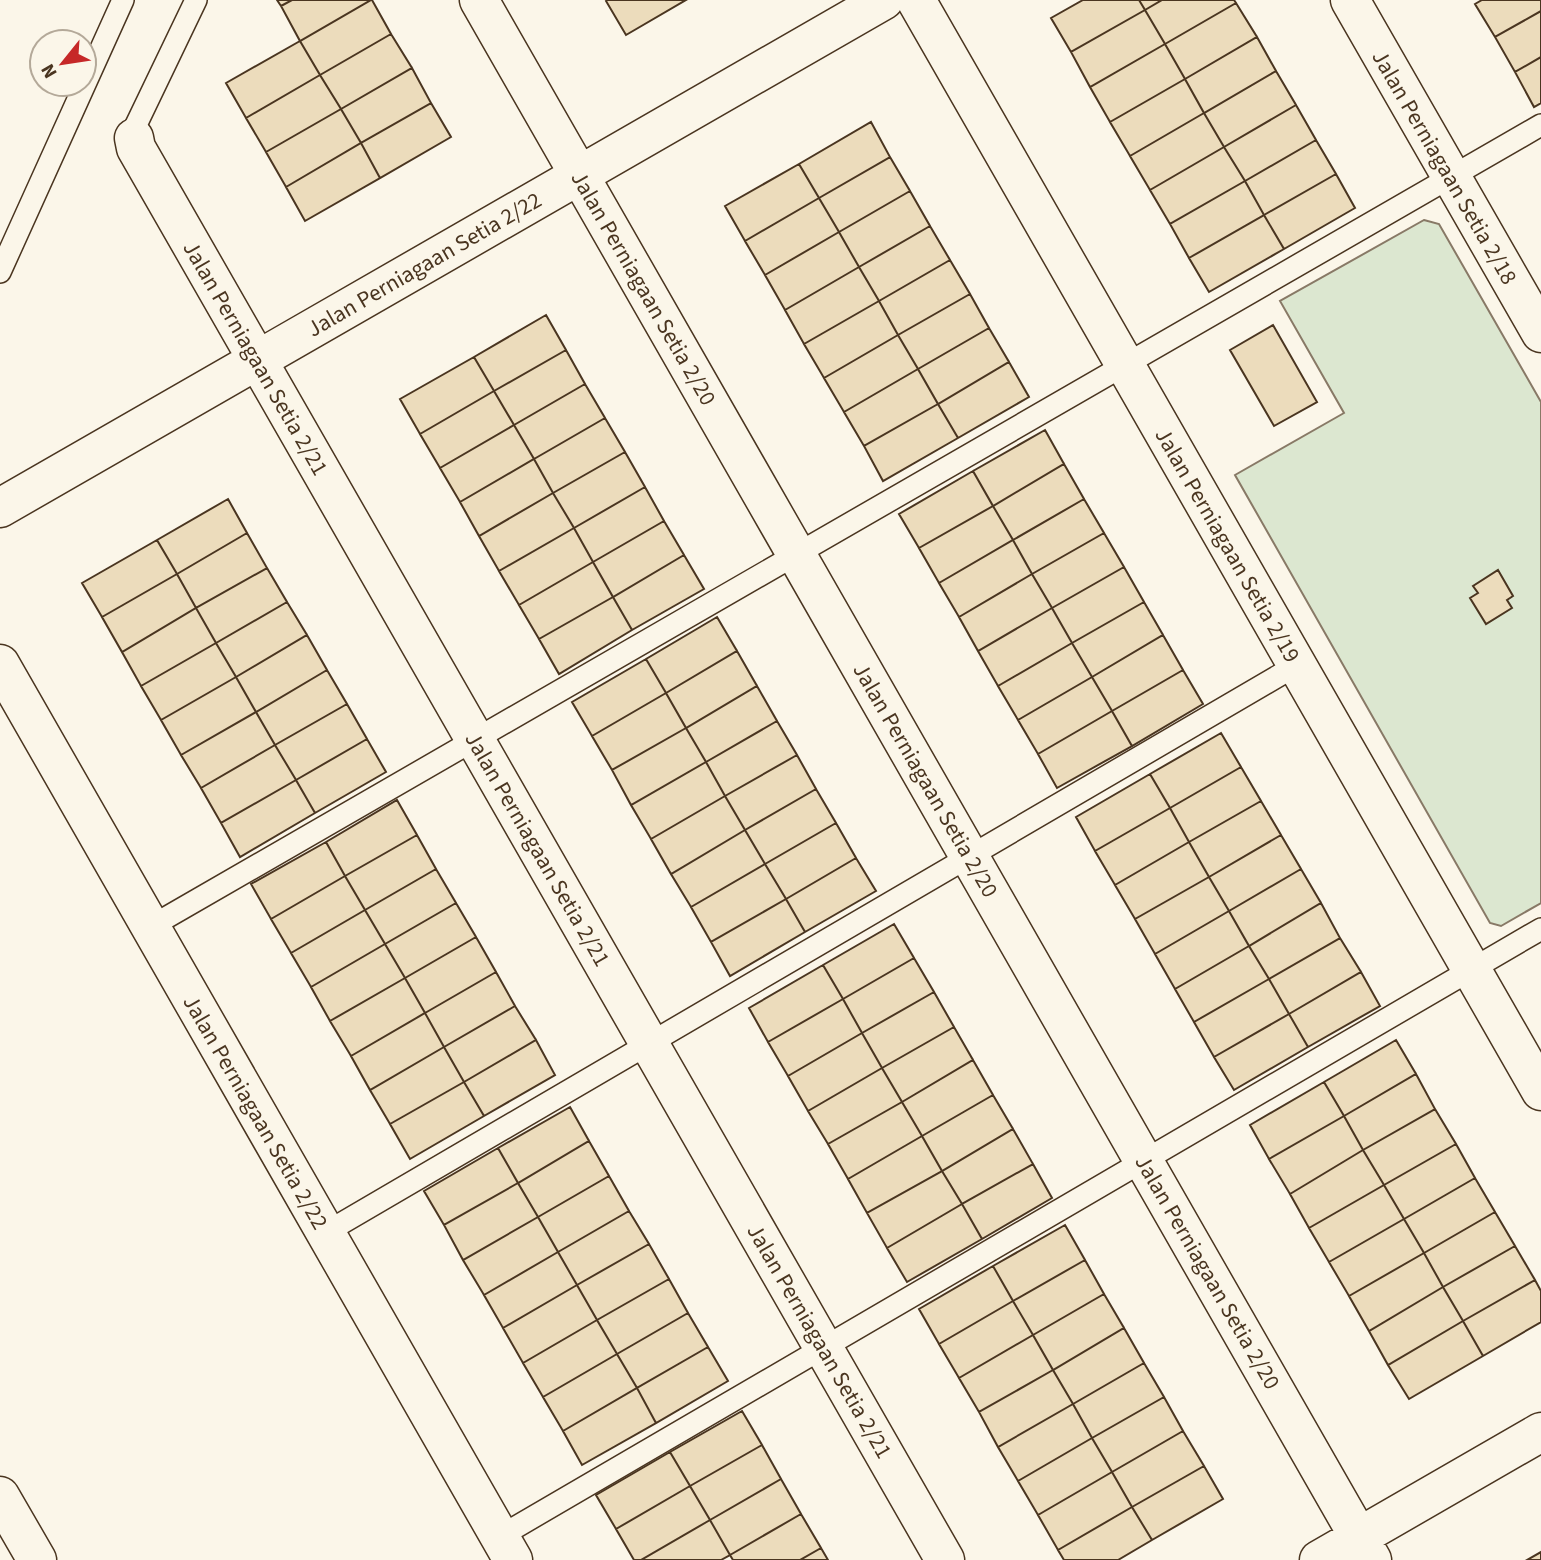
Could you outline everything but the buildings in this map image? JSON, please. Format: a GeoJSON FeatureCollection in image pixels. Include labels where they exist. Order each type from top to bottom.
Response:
{"type":"FeatureCollection","features":[{"type":"Feature","properties":{"kind":"street","name":"Jalan Perniagaan Setia 2/20"},"geometry":{"type":"LineString","coordinates":[[479,0],[1366,1548]]}},
{"type":"Feature","properties":{"kind":"street","name":"Jalan Perniagaan Setia 2/22"},"geometry":{"type":"LineString","coordinates":[[0,508],[884,0]]}},
{"type":"Feature","properties":{"kind":"street","name":"Jalan Perniagaan Setia 2/19"},"geometry":{"type":"LineString","coordinates":[[915,0],[1541,1091]]}},
{"type":"Feature","properties":{"kind":"street","name":"Jalan Perniagaan Setia 2/18"},"geometry":{"type":"LineString","coordinates":[[1350,0],[1541,333]]}},
{"type":"Feature","properties":{"kind":"street","name":"Jalan Perniagaan Setia 2/21"},"geometry":{"type":"LineString","coordinates":[[134,138],[136,148],[945,1560]]}},
{"type":"Feature","properties":{"kind":"street","name":"Jalan Perniagaan Setia 2/22"},"geometry":{"type":"LineString","coordinates":[[0,664],[506,1548]]}},
{"type":"Feature","properties":{"kind":"street"},"geometry":{"type":"LineString","coordinates":[[1319,1560],[1366,1548],[1541,1432]]}},
{"type":"Feature","properties":{"kind":"street"},"geometry":{"type":"LineString","coordinates":[[0,1496],[37,1560]]}},
{"type":"Feature","properties":{"kind":"lane"},"geometry":{"type":"LineString","coordinates":[[0,272],[123,0]]}},
{"type":"Feature","properties":{"kind":"lane"},"geometry":{"type":"LineString","coordinates":[[134,138],[135,127],[196,0]]}},
{"type":"Feature","properties":{"kind":"lane"},"geometry":{"type":"LineString","coordinates":[[150,927],[1541,125]]}},
{"type":"Feature","properties":{"kind":"lane"},"geometry":{"type":"LineString","coordinates":[[325,1233],[1297,665]]}},
{"type":"Feature","properties":{"kind":"lane"},"geometry":{"type":"LineString","coordinates":[[506,1548],[824,1348],[1541,929]]}},
{"type":"Feature","properties":{"kind":"green space"},"geometry":{"type":"Polygon","coordinates":[[[1424,220],[1439,224],[1541,402],[1541,903],[1501,926],[1490,923],[1235,475],[1344,413],[1280,301],[1424,220]]]}}]}
